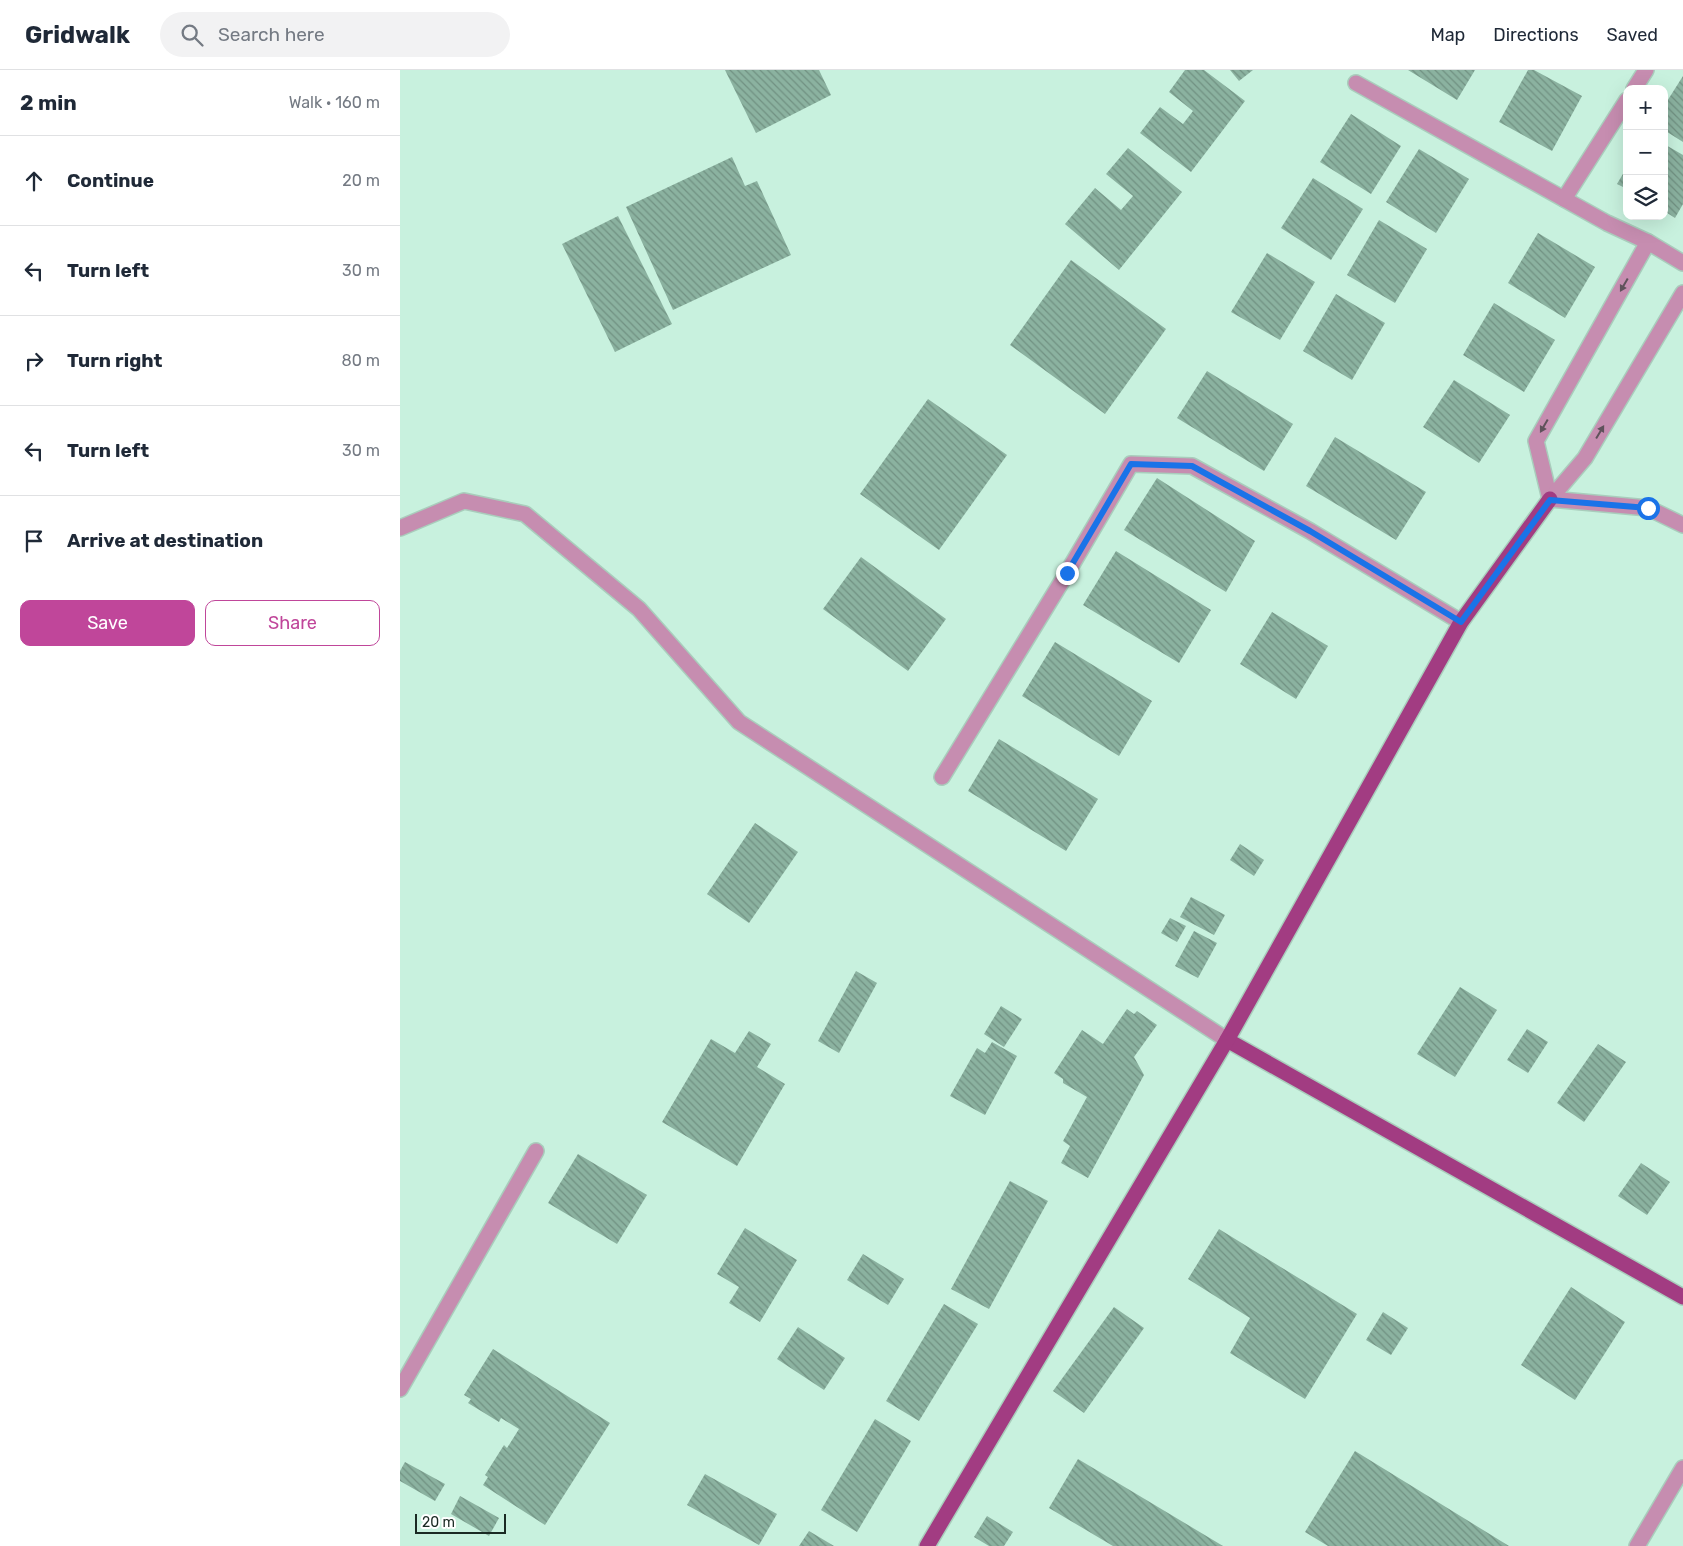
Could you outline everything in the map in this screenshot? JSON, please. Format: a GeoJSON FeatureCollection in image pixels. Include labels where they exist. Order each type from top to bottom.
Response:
{"type":"FeatureCollection","features":[{"type":"Feature","properties":{"kind":"main road"},"geometry":{"type":"LineString","coordinates":[[927,1546],[1227,1040],[1461,622],[1550,500]]}},
{"type":"Feature","properties":{"kind":"main road"},"geometry":{"type":"LineString","coordinates":[[1227,1040],[1683,1297]]}},
{"type":"Feature","properties":{"kind":"street"},"geometry":{"type":"LineString","coordinates":[[1637,85],[1646,70]]}},
{"type":"Feature","properties":{"kind":"street"},"geometry":{"type":"LineString","coordinates":[[1356,83],[1607,223],[1648,242],[1683,263]]}},
{"type":"Feature","properties":{"kind":"street"},"geometry":{"type":"LineString","coordinates":[[1564,199],[1623,106]]}},
{"type":"Feature","properties":{"kind":"street"},"geometry":{"type":"LineString","coordinates":[[1550,500],[1536,441],[1648,242]]}},
{"type":"Feature","properties":{"kind":"street"},"geometry":{"type":"LineString","coordinates":[[1550,500],[1585,458],[1683,293]]}},
{"type":"Feature","properties":{"kind":"street"},"geometry":{"type":"LineString","coordinates":[[942,777],[1067,573],[1131,464],[1192,466],[1310,531],[1461,622]]}},
{"type":"Feature","properties":{"kind":"street"},"geometry":{"type":"LineString","coordinates":[[1550,500],[1648,508],[1683,525]]}},
{"type":"Feature","properties":{"kind":"street"},"geometry":{"type":"LineString","coordinates":[[400,528],[464,501],[526,514],[639,609],[739,722],[1227,1040]]}},
{"type":"Feature","properties":{"kind":"street"},"geometry":{"type":"LineString","coordinates":[[400,1389],[536,1151]]}},
{"type":"Feature","properties":{"kind":"street"},"geometry":{"type":"LineString","coordinates":[[1637,1546],[1683,1468]]}},
{"type":"Feature","properties":{"kind":"building"},"geometry":{"type":"Polygon","coordinates":[[[725,70],[819,70],[831,95],[756,133],[725,70]]]}},
{"type":"Feature","properties":{"kind":"building"},"geometry":{"type":"Polygon","coordinates":[[[1185,70],[1204,70],[1245,101],[1191,172],[1140,133],[1160,107],[1183,124],[1193,111],[1169,92],[1185,70]]]}},
{"type":"Feature","properties":{"kind":"building"},"geometry":{"type":"Polygon","coordinates":[[[1230,70],[1253,70],[1239,81],[1230,70]]]}},
{"type":"Feature","properties":{"kind":"building"},"geometry":{"type":"Polygon","coordinates":[[[1408,70],[1475,70],[1457,100],[1408,70]]]}},
{"type":"Feature","properties":{"kind":"building"},"geometry":{"type":"Polygon","coordinates":[[[1528,70],[1534,70],[1582,96],[1552,151],[1499,122],[1528,70]]]}},
{"type":"Feature","properties":{"kind":"building"},"geometry":{"type":"Polygon","coordinates":[[[1683,76],[1683,142],[1668,133],[1668,100],[1683,76]]]}},
{"type":"Feature","properties":{"kind":"building"},"geometry":{"type":"Polygon","coordinates":[[[1351,114],[1401,146],[1371,194],[1320,162],[1351,114]]]}},
{"type":"Feature","properties":{"kind":"building"},"geometry":{"type":"Polygon","coordinates":[[[1668,146],[1683,155],[1683,204],[1675,218],[1668,214],[1668,146]]]}},
{"type":"Feature","properties":{"kind":"building"},"geometry":{"type":"Polygon","coordinates":[[[1128,148],[1182,192],[1119,270],[1065,224],[1095,188],[1121,210],[1133,196],[1106,174],[1128,148]]]}},
{"type":"Feature","properties":{"kind":"building"},"geometry":{"type":"Polygon","coordinates":[[[1419,149],[1469,179],[1436,233],[1386,202],[1419,149]]]}},
{"type":"Feature","properties":{"kind":"building"},"geometry":{"type":"Polygon","coordinates":[[[732,157],[745,186],[757,181],[791,255],[673,310],[626,207],[732,157]]]}},
{"type":"Feature","properties":{"kind":"building"},"geometry":{"type":"Polygon","coordinates":[[[1623,174],[1623,187],[1617,184],[1623,174]]]}},
{"type":"Feature","properties":{"kind":"building"},"geometry":{"type":"Polygon","coordinates":[[[1313,178],[1363,209],[1331,260],[1281,228],[1313,178]]]}},
{"type":"Feature","properties":{"kind":"building"},"geometry":{"type":"Polygon","coordinates":[[[618,216],[672,324],[615,352],[562,244],[618,216]]]}},
{"type":"Feature","properties":{"kind":"building"},"geometry":{"type":"Polygon","coordinates":[[[1379,220],[1427,249],[1395,303],[1347,275],[1379,220]]]}},
{"type":"Feature","properties":{"kind":"building"},"geometry":{"type":"Polygon","coordinates":[[[1538,233],[1595,267],[1565,318],[1508,283],[1538,233]]]}},
{"type":"Feature","properties":{"kind":"building"},"geometry":{"type":"Polygon","coordinates":[[[1267,253],[1315,282],[1280,340],[1231,312],[1267,253]]]}},
{"type":"Feature","properties":{"kind":"building"},"geometry":{"type":"Polygon","coordinates":[[[1071,260],[1166,329],[1105,414],[1010,345],[1071,260]]]}},
{"type":"Feature","properties":{"kind":"building"},"geometry":{"type":"Polygon","coordinates":[[[1336,294],[1385,323],[1352,380],[1303,351],[1336,294]]]}},
{"type":"Feature","properties":{"kind":"building"},"geometry":{"type":"Polygon","coordinates":[[[1494,303],[1555,340],[1524,392],[1463,355],[1494,303]]]}},
{"type":"Feature","properties":{"kind":"building"},"geometry":{"type":"Polygon","coordinates":[[[1207,371],[1293,424],[1264,471],[1177,418],[1207,371]]]}},
{"type":"Feature","properties":{"kind":"building"},"geometry":{"type":"Polygon","coordinates":[[[1454,380],[1510,415],[1479,463],[1423,427],[1454,380]]]}},
{"type":"Feature","properties":{"kind":"building"},"geometry":{"type":"Polygon","coordinates":[[[928,399],[1007,455],[939,550],[860,494],[928,399]]]}},
{"type":"Feature","properties":{"kind":"building"},"geometry":{"type":"Polygon","coordinates":[[[1335,437],[1426,492],[1396,540],[1306,486],[1335,437]]]}},
{"type":"Feature","properties":{"kind":"building"},"geometry":{"type":"Polygon","coordinates":[[[1157,478],[1255,541],[1226,592],[1124,530],[1157,478]]]}},
{"type":"Feature","properties":{"kind":"building"},"geometry":{"type":"Polygon","coordinates":[[[1116,551],[1211,610],[1179,663],[1083,605],[1116,551]]]}},
{"type":"Feature","properties":{"kind":"building"},"geometry":{"type":"Polygon","coordinates":[[[861,557],[946,619],[908,671],[823,609],[861,557]]]}},
{"type":"Feature","properties":{"kind":"building"},"geometry":{"type":"Polygon","coordinates":[[[1272,612],[1328,646],[1296,699],[1240,664],[1272,612]]]}},
{"type":"Feature","properties":{"kind":"building"},"geometry":{"type":"Polygon","coordinates":[[[1055,642],[1152,701],[1119,756],[1022,696],[1055,642]]]}},
{"type":"Feature","properties":{"kind":"building"},"geometry":{"type":"Polygon","coordinates":[[[999,739],[1098,799],[1066,851],[968,791],[999,739]]]}},
{"type":"Feature","properties":{"kind":"building"},"geometry":{"type":"Polygon","coordinates":[[[755,823],[798,852],[749,923],[707,894],[755,823]]]}},
{"type":"Feature","properties":{"kind":"building"},"geometry":{"type":"Polygon","coordinates":[[[1240,844],[1264,860],[1254,876],[1230,860],[1240,844]]]}},
{"type":"Feature","properties":{"kind":"building"},"geometry":{"type":"Polygon","coordinates":[[[1191,897],[1225,915],[1214,935],[1180,917],[1191,897]]]}},
{"type":"Feature","properties":{"kind":"building"},"geometry":{"type":"Polygon","coordinates":[[[1170,918],[1186,926],[1177,942],[1161,933],[1170,918]]]}},
{"type":"Feature","properties":{"kind":"building"},"geometry":{"type":"Polygon","coordinates":[[[1194,931],[1217,943],[1198,978],[1175,966],[1194,931]]]}},
{"type":"Feature","properties":{"kind":"building"},"geometry":{"type":"Polygon","coordinates":[[[856,971],[877,983],[839,1053],[818,1041],[856,971]]]}},
{"type":"Feature","properties":{"kind":"building"},"geometry":{"type":"Polygon","coordinates":[[[1460,987],[1497,1010],[1455,1077],[1417,1054],[1460,987]]]}},
{"type":"Feature","properties":{"kind":"building"},"geometry":{"type":"Polygon","coordinates":[[[1001,1006],[1022,1019],[1004,1047],[984,1034],[1001,1006]]]}},
{"type":"Feature","properties":{"kind":"building"},"geometry":{"type":"Polygon","coordinates":[[[1127,1009],[1134,1014],[1137,1011],[1157,1025],[1134,1057],[1144,1075],[1088,1178],[1061,1163],[1070,1146],[1063,1141],[1087,1097],[1063,1083],[1063,1079],[1054,1073],[1082,1030],[1103,1044],[1127,1009]]]}},
{"type":"Feature","properties":{"kind":"building"},"geometry":{"type":"Polygon","coordinates":[[[1527,1029],[1548,1042],[1528,1073],[1507,1060],[1527,1029]]]}},
{"type":"Feature","properties":{"kind":"building"},"geometry":{"type":"Polygon","coordinates":[[[749,1031],[771,1044],[757,1067],[785,1084],[737,1166],[662,1122],[711,1039],[735,1053],[749,1031]]]}},
{"type":"Feature","properties":{"kind":"building"},"geometry":{"type":"Polygon","coordinates":[[[992,1042],[1017,1056],[985,1115],[950,1096],[977,1048],[985,1053],[992,1042]]]}},
{"type":"Feature","properties":{"kind":"building"},"geometry":{"type":"Polygon","coordinates":[[[1598,1044],[1626,1062],[1584,1122],[1557,1103],[1598,1044]]]}},
{"type":"Feature","properties":{"kind":"building"},"geometry":{"type":"Polygon","coordinates":[[[578,1154],[647,1195],[617,1244],[548,1203],[578,1154]]]}},
{"type":"Feature","properties":{"kind":"building"},"geometry":{"type":"Polygon","coordinates":[[[1641,1163],[1670,1182],[1647,1215],[1618,1196],[1641,1163]]]}},
{"type":"Feature","properties":{"kind":"building"},"geometry":{"type":"Polygon","coordinates":[[[1010,1181],[1048,1201],[989,1309],[951,1289],[1010,1181]]]}},
{"type":"Feature","properties":{"kind":"building"},"geometry":{"type":"Polygon","coordinates":[[[745,1228],[797,1260],[760,1322],[729,1303],[739,1287],[717,1274],[745,1228]]]}},
{"type":"Feature","properties":{"kind":"building"},"geometry":{"type":"Polygon","coordinates":[[[1219,1229],[1357,1314],[1305,1399],[1230,1353],[1250,1318],[1188,1279],[1219,1229]]]}},
{"type":"Feature","properties":{"kind":"building"},"geometry":{"type":"Polygon","coordinates":[[[863,1254],[904,1279],[888,1305],[847,1280],[863,1254]]]}},
{"type":"Feature","properties":{"kind":"building"},"geometry":{"type":"Polygon","coordinates":[[[1571,1287],[1625,1322],[1575,1400],[1521,1365],[1571,1287]]]}},
{"type":"Feature","properties":{"kind":"building"},"geometry":{"type":"Polygon","coordinates":[[[944,1304],[978,1324],[919,1421],[886,1401],[944,1304]]]}},
{"type":"Feature","properties":{"kind":"building"},"geometry":{"type":"Polygon","coordinates":[[[1114,1307],[1144,1328],[1084,1413],[1053,1391],[1114,1307]]]}},
{"type":"Feature","properties":{"kind":"building"},"geometry":{"type":"Polygon","coordinates":[[[1383,1312],[1408,1328],[1391,1355],[1366,1340],[1383,1312]]]}},
{"type":"Feature","properties":{"kind":"building"},"geometry":{"type":"Polygon","coordinates":[[[798,1327],[845,1358],[824,1390],[777,1359],[798,1327]]]}},
{"type":"Feature","properties":{"kind":"building"},"geometry":{"type":"Polygon","coordinates":[[[493,1349],[610,1423],[545,1525],[483,1485],[488,1477],[485,1475],[504,1445],[507,1448],[519,1429],[501,1418],[499,1422],[468,1403],[471,1399],[464,1395],[493,1349]]]}},
{"type":"Feature","properties":{"kind":"building"},"geometry":{"type":"Polygon","coordinates":[[[875,1419],[911,1441],[857,1532],[821,1510],[875,1419]]]}},
{"type":"Feature","properties":{"kind":"building"},"geometry":{"type":"Polygon","coordinates":[[[1355,1451],[1509,1546],[1328,1546],[1305,1532],[1355,1451]]]}},
{"type":"Feature","properties":{"kind":"building"},"geometry":{"type":"Polygon","coordinates":[[[1078,1459],[1223,1546],[1113,1546],[1049,1508],[1078,1459]]]}},
{"type":"Feature","properties":{"kind":"building"},"geometry":{"type":"Polygon","coordinates":[[[405,1462],[445,1484],[435,1501],[400,1481],[400,1471],[405,1462]]]}},
{"type":"Feature","properties":{"kind":"building"},"geometry":{"type":"Polygon","coordinates":[[[705,1474],[777,1514],[759,1545],[687,1505],[705,1474]]]}},
{"type":"Feature","properties":{"kind":"building"},"geometry":{"type":"Polygon","coordinates":[[[460,1496],[499,1518],[489,1536],[451,1514],[460,1496]]]}},
{"type":"Feature","properties":{"kind":"building"},"geometry":{"type":"Polygon","coordinates":[[[987,1516],[1013,1532],[1004,1546],[989,1546],[974,1537],[987,1516]]]}},
{"type":"Feature","properties":{"kind":"building"},"geometry":{"type":"Polygon","coordinates":[[[809,1531],[834,1546],[799,1546],[809,1531]]]}},
{"type":"Feature","properties":{"kind":"route"},"geometry":{"type":"LineString","coordinates":[[1067,573],[1131,464],[1192,466],[1310,531],[1461,622],[1550,500],[1648,508]]}}]}
